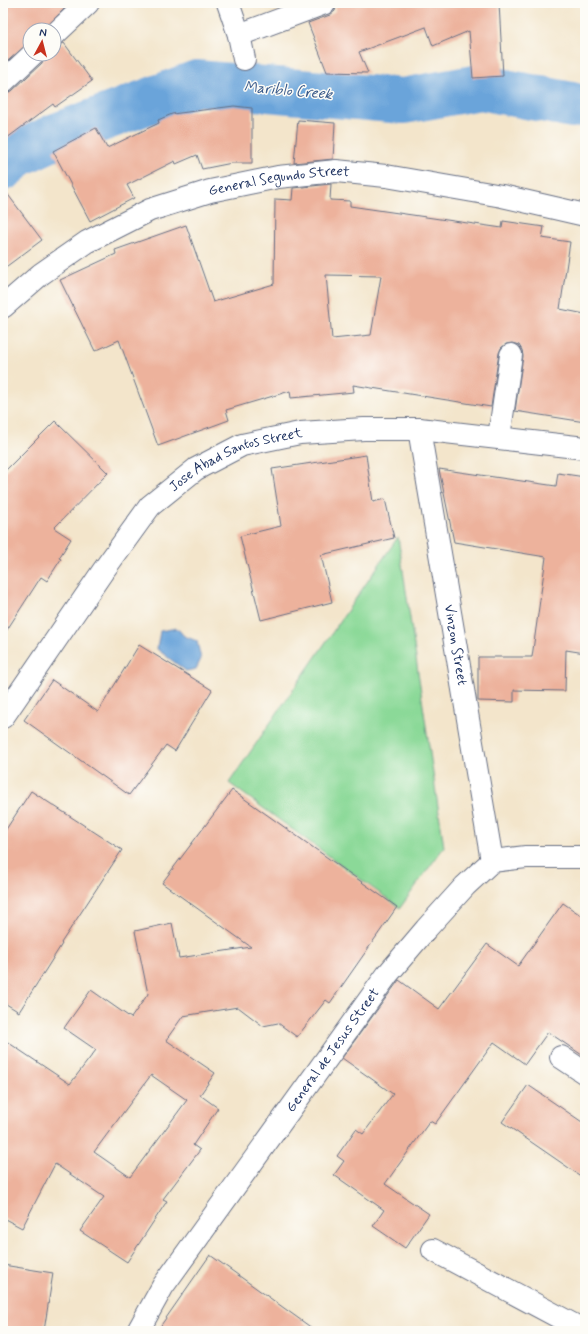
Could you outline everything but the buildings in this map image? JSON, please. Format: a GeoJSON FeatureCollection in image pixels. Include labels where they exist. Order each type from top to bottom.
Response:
{"type":"FeatureCollection","features":[{"type":"Feature","properties":{"kind":"street"},"geometry":{"type":"LineString","coordinates":[[62,27],[88,3]]}},
{"type":"Feature","properties":{"kind":"street"},"geometry":{"type":"LineString","coordinates":[[228,3],[239,34],[244,59]]}},
{"type":"Feature","properties":{"kind":"street"},"geometry":{"type":"LineString","coordinates":[[239,34],[325,3]]}},
{"type":"Feature","properties":{"kind":"street"},"geometry":{"type":"LineString","coordinates":[[3,82],[24,62]]}},
{"type":"Feature","properties":{"kind":"street","name":"General Segundo Street"},"geometry":{"type":"LineString","coordinates":[[3,307],[41,274],[87,242],[150,210],[210,191],[278,177],[336,171],[386,176],[502,196],[585,215]]}},
{"type":"Feature","properties":{"kind":"street"},"geometry":{"type":"LineString","coordinates":[[499,437],[511,355]]}},
{"type":"Feature","properties":{"kind":"street","name":"Jose Abad Santos Street"},"geometry":{"type":"LineString","coordinates":[[3,717],[103,570],[150,506],[196,469],[242,445],[300,433],[364,429],[419,429],[585,448]]}},
{"type":"Feature","properties":{"kind":"street","name":"Vinzon Street"},"geometry":{"type":"LineString","coordinates":[[419,429],[492,861]]}},
{"type":"Feature","properties":{"kind":"street"},"geometry":{"type":"LineString","coordinates":[[492,861],[526,857],[585,857]]}},
{"type":"Feature","properties":{"kind":"street","name":"General de Jesus Street"},"geometry":{"type":"LineString","coordinates":[[138,1331],[163,1286],[387,975],[430,923],[465,886],[492,861]]}},
{"type":"Feature","properties":{"kind":"street"},"geometry":{"type":"LineString","coordinates":[[561,1057],[585,1073]]}},
{"type":"Feature","properties":{"kind":"street"},"geometry":{"type":"LineString","coordinates":[[432,1250],[585,1330]]}},
{"type":"Feature","properties":{"kind":"green space"},"geometry":{"type":"Polygon","coordinates":[[[398,537],[444,847],[400,908],[229,783],[398,537]]]}},
{"type":"Feature","properties":{"kind":"water"},"geometry":{"type":"Polygon","coordinates":[[[177,628],[184,636],[197,641],[201,659],[196,669],[186,671],[157,649],[160,631],[177,628]]]}},
{"type":"Feature","properties":{"kind":"waterway","name":"Mariblo Creek"},"geometry":{"type":"LineString","coordinates":[[3,168],[18,154],[56,136],[197,83],[403,101],[480,87],[572,105]]}}]}
